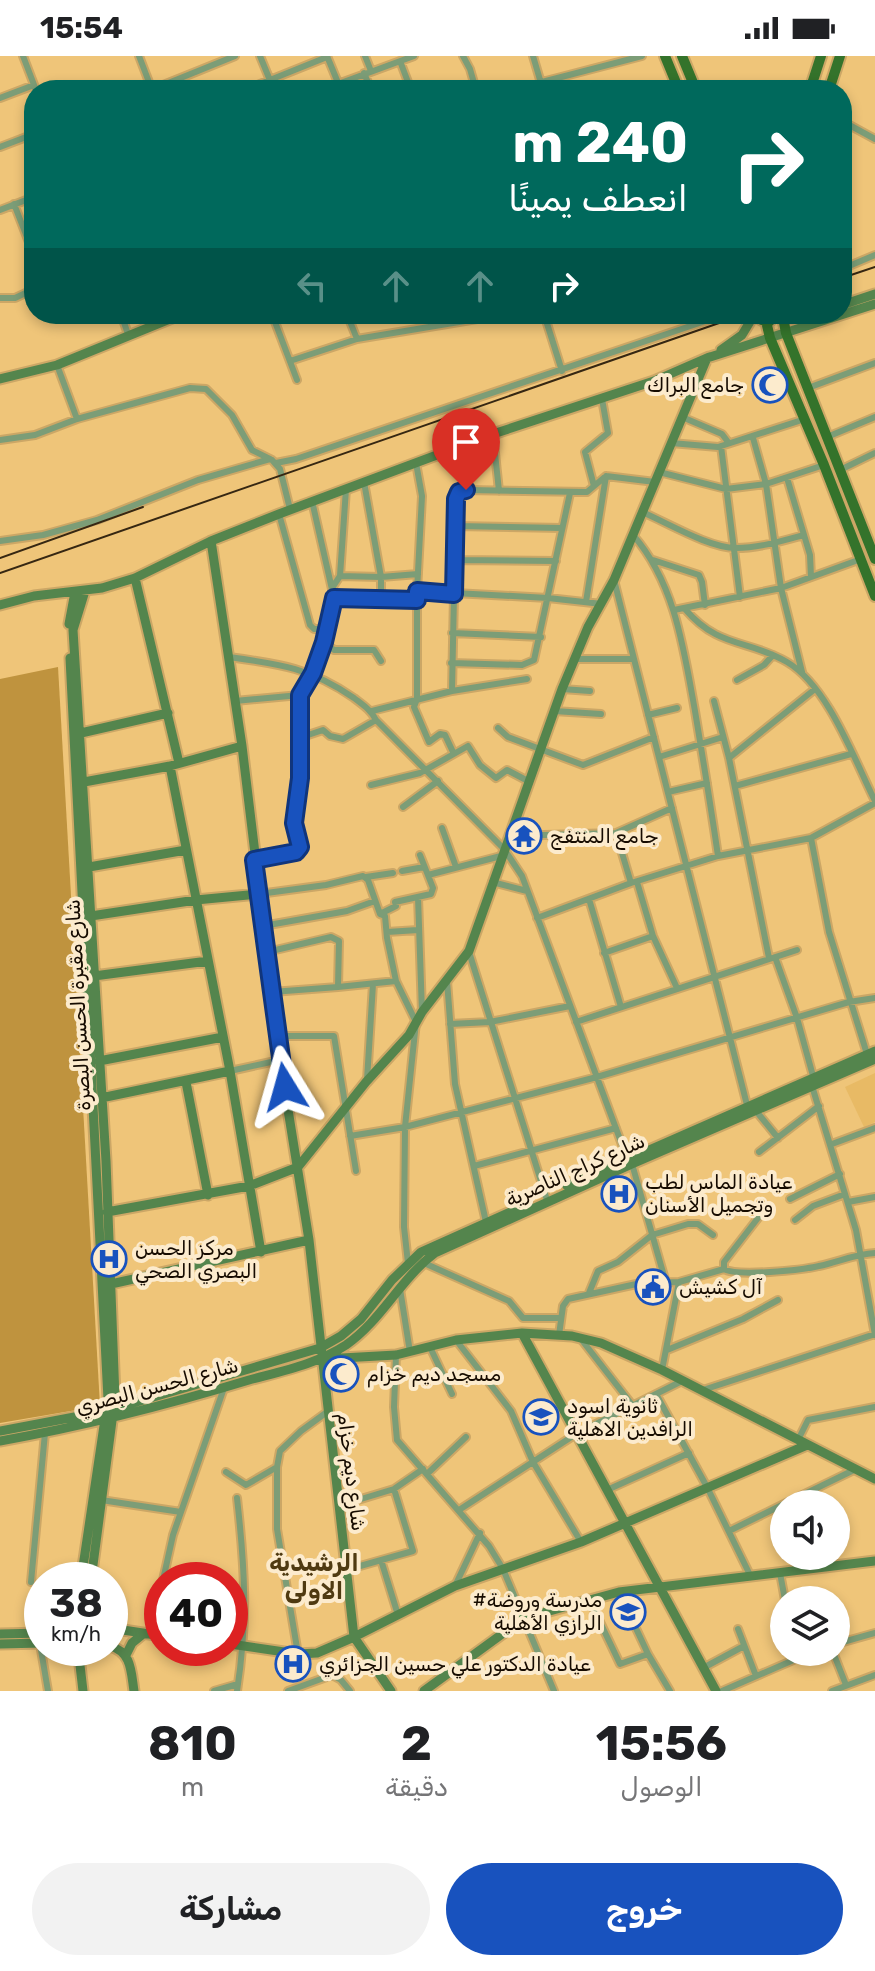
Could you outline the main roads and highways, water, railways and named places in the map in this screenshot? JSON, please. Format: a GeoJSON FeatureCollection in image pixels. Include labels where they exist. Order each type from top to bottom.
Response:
{"type":"FeatureCollection","features":[{"type":"Feature","properties":{"kind":"main road"},"geometry":{"type":"LineString","coordinates":[[665,56],[675,80]]}},
{"type":"Feature","properties":{"kind":"main road"},"geometry":{"type":"LineString","coordinates":[[682,56],[692,80]]}},
{"type":"Feature","properties":{"kind":"main road"},"geometry":{"type":"LineString","coordinates":[[813,80],[821,56]]}},
{"type":"Feature","properties":{"kind":"main road"},"geometry":{"type":"LineString","coordinates":[[832,80],[840,56]]}},
{"type":"Feature","properties":{"kind":"main road"},"geometry":{"type":"LineString","coordinates":[[767,324],[875,596]]}},
{"type":"Feature","properties":{"kind":"main road"},"geometry":{"type":"LineString","coordinates":[[786,324],[786,333],[874,552]]}},
{"type":"Feature","properties":{"kind":"railway"},"geometry":{"type":"LineString","coordinates":[[852,275],[875,267]]}},
{"type":"Feature","properties":{"kind":"railway"},"geometry":{"type":"LineString","coordinates":[[0,573],[716,324]]}},
{"type":"Feature","properties":{"kind":"railway"},"geometry":{"type":"LineString","coordinates":[[0,558],[143,507]]}},
{"type":"Feature","properties":{"kind":"place","name":"جامع البراك"},"geometry":{"type":"Point","coordinates":[770,385]}},
{"type":"Feature","properties":{"kind":"place","name":"جامع المنتفج"},"geometry":{"type":"Point","coordinates":[524,836]}},
{"type":"Feature","properties":{"kind":"place","name":"عيادة الماس لطب وتجميل الأسنان"},"geometry":{"type":"Point","coordinates":[619,1194]}},
{"type":"Feature","properties":{"kind":"place","name":"مركز الحسن البصري الصحي"},"geometry":{"type":"Point","coordinates":[109,1259]}},
{"type":"Feature","properties":{"kind":"place","name":"آل كشيش"},"geometry":{"type":"Point","coordinates":[653,1287]}},
{"type":"Feature","properties":{"kind":"place","name":"مسجد ديم خزام"},"geometry":{"type":"Point","coordinates":[341,1374]}},
{"type":"Feature","properties":{"kind":"place","name":"ثانوية اسود الرافدين الاهلية"},"geometry":{"type":"Point","coordinates":[541,1417]}},
{"type":"Feature","properties":{"kind":"place","name":"#مدرسة وروضة الرازي الأهلية"},"geometry":{"type":"Point","coordinates":[628,1612]}},
{"type":"Feature","properties":{"kind":"place","name":"عيادة الدكتور علي حسين الجزائري"},"geometry":{"type":"Point","coordinates":[293,1664]}},
{"type":"Feature","properties":{"kind":"district","name":"الرشيدية الاولى"},"geometry":{"type":"Point","coordinates":[314,1577]}}]}
